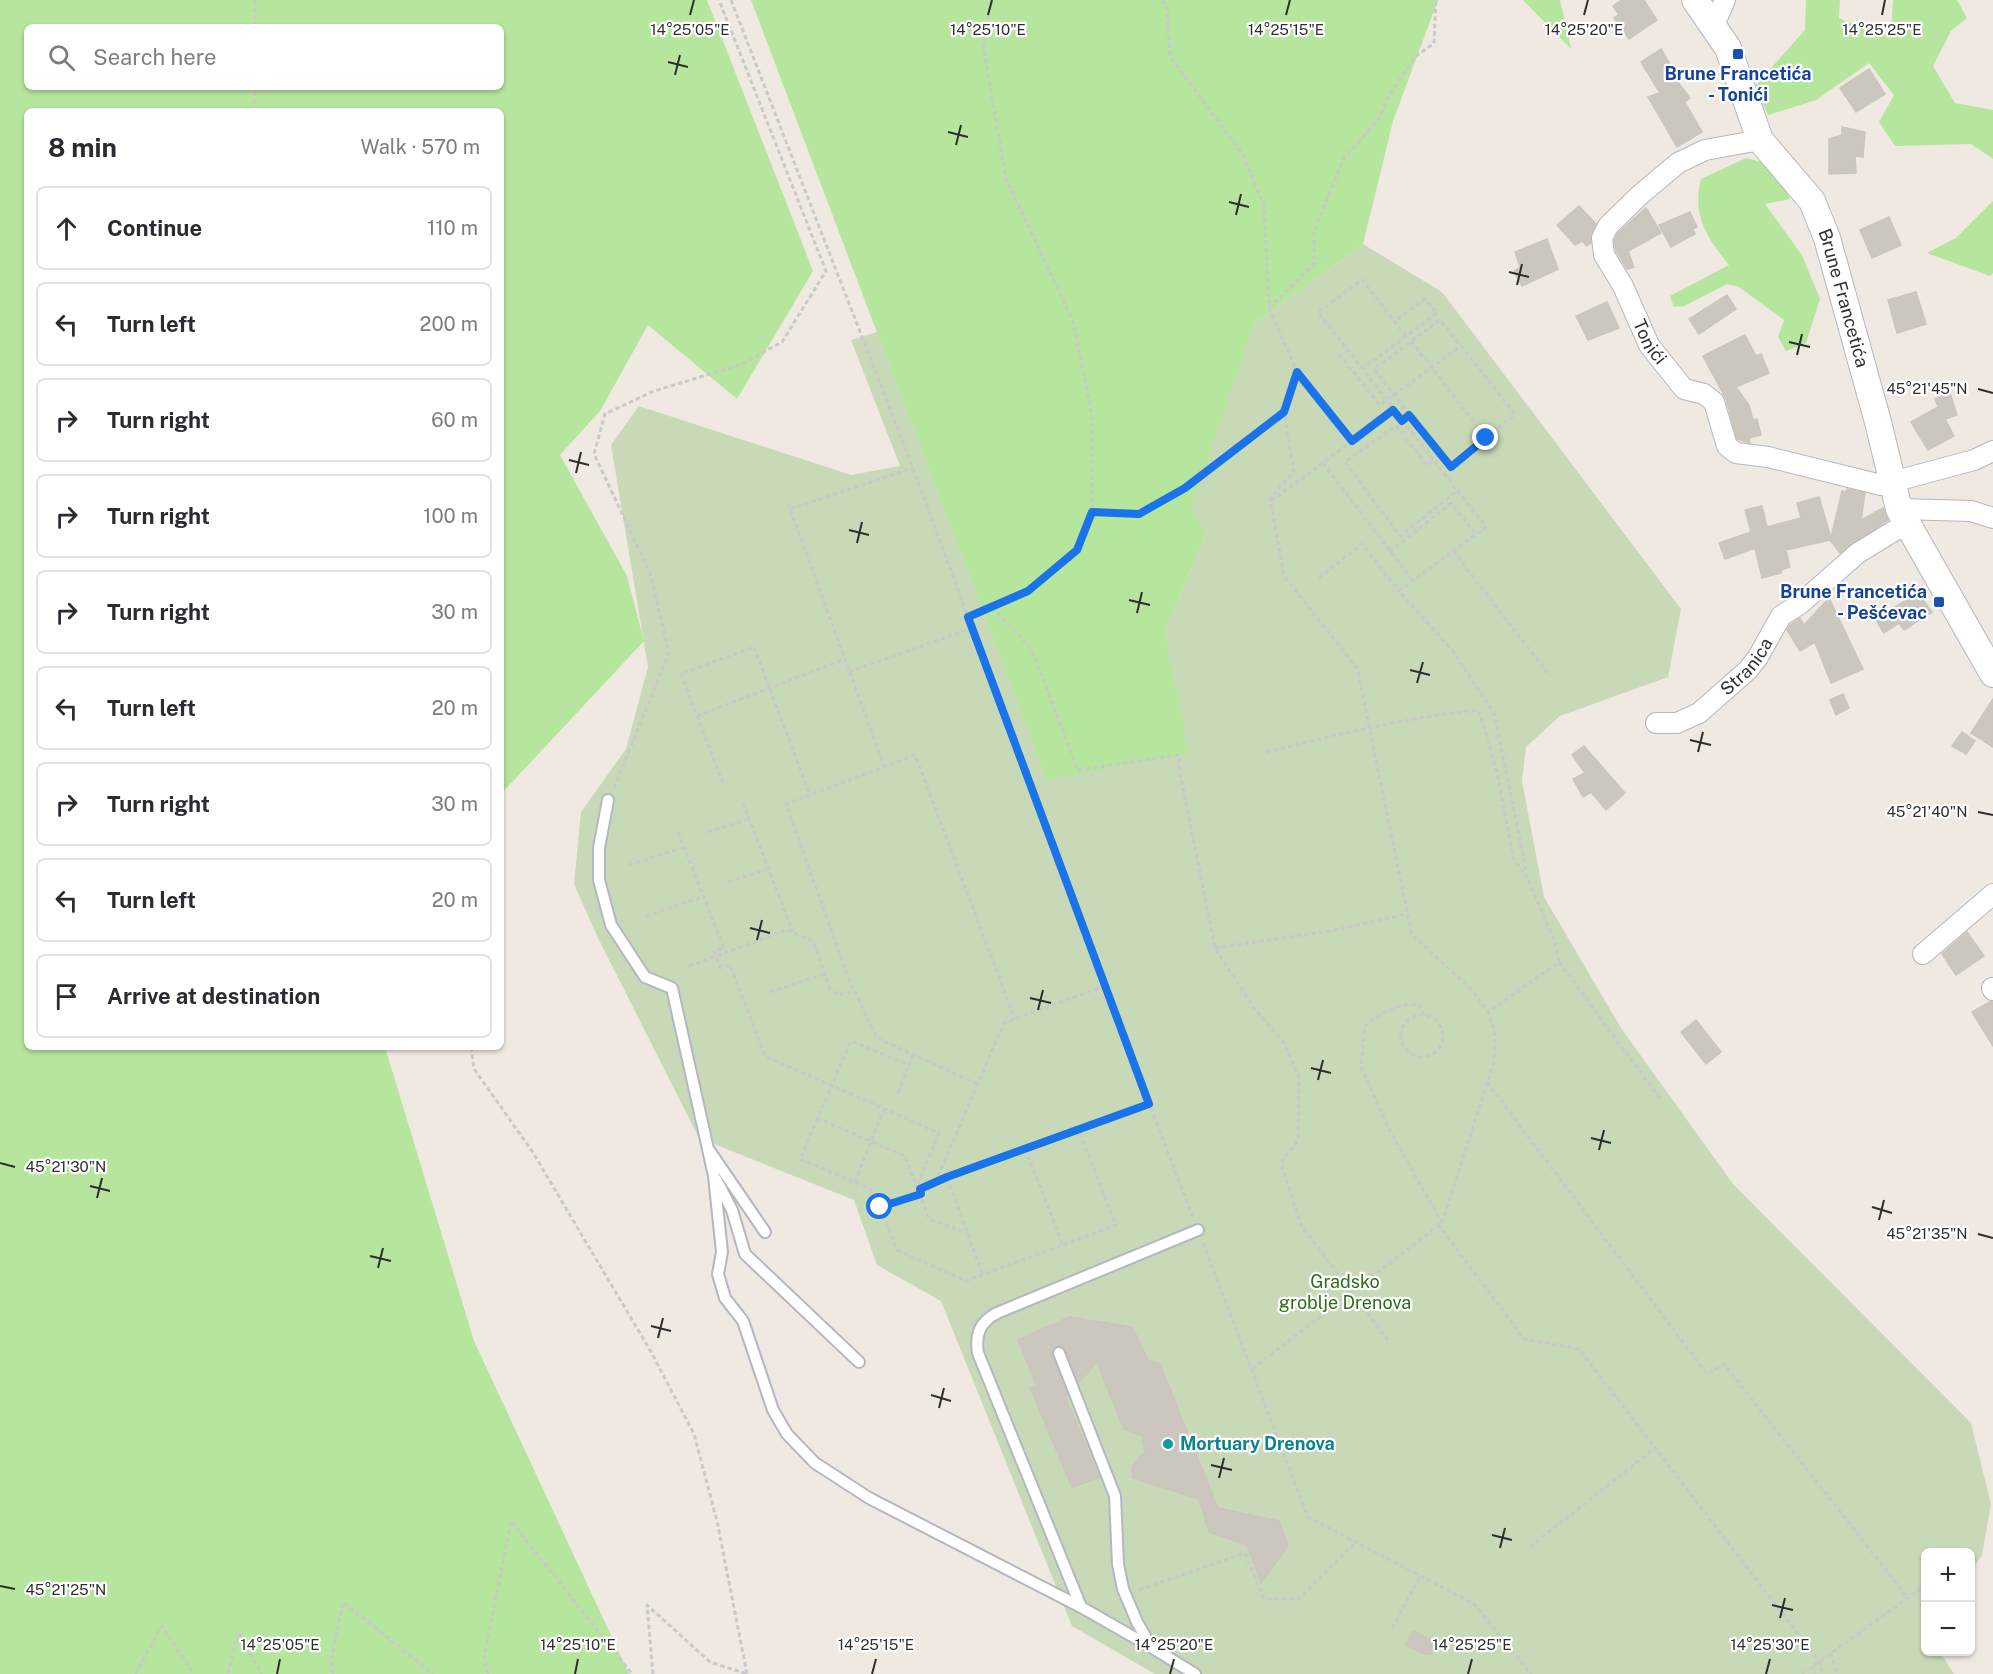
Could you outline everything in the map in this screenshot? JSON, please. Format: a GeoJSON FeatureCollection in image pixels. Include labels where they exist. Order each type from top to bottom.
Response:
{"type":"FeatureCollection","features":[{"type":"Feature","properties":{"kind":"street","name":"Brune Francetića"},"geometry":{"type":"LineString","coordinates":[[1695,0],[1728,48],[1760,140],[1812,201],[1827,238],[1878,422],[1891,482],[1903,516],[1982,642],[1993,674]]}},
{"type":"Feature","properties":{"kind":"street"},"geometry":{"type":"LineString","coordinates":[[1714,25],[1725,0]]}},
{"type":"Feature","properties":{"kind":"street","name":"Tonići"},"geometry":{"type":"LineString","coordinates":[[1760,140],[1705,150],[1659,176],[1608,226],[1602,238],[1604,255],[1623,286],[1649,345],[1667,370],[1684,389],[1704,394],[1714,402],[1727,446],[1736,453],[1768,457],[1836,476],[1881,485],[1891,482]]}},
{"type":"Feature","properties":{"kind":"street"},"geometry":{"type":"LineString","coordinates":[[1891,482],[1974,460],[1993,451]]}},
{"type":"Feature","properties":{"kind":"street"},"geometry":{"type":"LineString","coordinates":[[1903,516],[1971,511],[1993,518]]}},
{"type":"Feature","properties":{"kind":"street","name":"Stranica"},"geometry":{"type":"LineString","coordinates":[[1656,723],[1677,723],[1699,713],[1748,670],[1781,616],[1800,604],[1903,516]]}},
{"type":"Feature","properties":{"kind":"street"},"geometry":{"type":"LineString","coordinates":[[1923,954],[1993,894]]}},
{"type":"Feature","properties":{"kind":"lane"},"geometry":{"type":"LineString","coordinates":[[608,800],[599,848],[599,880],[611,925],[645,978],[672,988],[714,1176],[722,1252],[717,1274],[725,1298],[743,1321],[774,1410],[787,1434],[801,1452],[869,1498],[1080,1607],[1195,1674]]}},
{"type":"Feature","properties":{"kind":"lane"},"geometry":{"type":"LineString","coordinates":[[708,1148],[765,1232]]}},
{"type":"Feature","properties":{"kind":"lane"},"geometry":{"type":"LineString","coordinates":[[714,1176],[732,1210],[745,1254],[859,1362]]}},
{"type":"Feature","properties":{"kind":"lane"},"geometry":{"type":"LineString","coordinates":[[1080,1607],[978,1353],[976,1340],[981,1326],[997,1313],[1198,1230]]}},
{"type":"Feature","properties":{"kind":"lane"},"geometry":{"type":"LineString","coordinates":[[1059,1353],[1115,1496],[1118,1564],[1126,1595],[1151,1647]]}},
{"type":"Feature","properties":{"kind":"path"},"geometry":{"type":"LineString","coordinates":[[255,0],[255,24]]}},
{"type":"Feature","properties":{"kind":"path"},"geometry":{"type":"LineString","coordinates":[[608,800],[626,763],[669,653],[650,573],[594,454],[605,414],[654,391],[740,364],[782,342],[826,272],[719,0]]}},
{"type":"Feature","properties":{"kind":"path"},"geometry":{"type":"LineString","coordinates":[[731,0],[913,468],[1104,986],[1308,1517],[1474,1604],[1531,1674]]}},
{"type":"Feature","properties":{"kind":"path"},"geometry":{"type":"LineString","coordinates":[[968,617],[1028,591],[1077,550],[1092,512],[1092,415],[1073,321],[1006,179],[983,44],[992,0]]}},
{"type":"Feature","properties":{"kind":"path"},"geometry":{"type":"LineString","coordinates":[[1162,0],[1167,8],[1170,56],[1243,155],[1264,206],[1269,308],[1297,372],[1352,441]]}},
{"type":"Feature","properties":{"kind":"path"},"geometry":{"type":"LineString","coordinates":[[1269,308],[1314,264],[1314,231],[1343,160],[1380,117],[1387,99],[1415,57],[1434,42],[1436,0]]}},
{"type":"Feature","properties":{"kind":"path"},"geometry":{"type":"LineString","coordinates":[[254,108],[255,90]]}},
{"type":"Feature","properties":{"kind":"path"},"geometry":{"type":"LineString","coordinates":[[1399,591],[1486,527],[1361,370],[1318,312],[1362,280],[1406,336]]}},
{"type":"Feature","properties":{"kind":"path"},"geometry":{"type":"LineString","coordinates":[[1361,370],[1437,313],[1425,299],[1395,321]]}},
{"type":"Feature","properties":{"kind":"path"},"geometry":{"type":"LineString","coordinates":[[1440,320],[1515,414],[1451,467],[1374,369],[1411,341],[1440,320]]}},
{"type":"Feature","properties":{"kind":"path"},"geometry":{"type":"LineString","coordinates":[[1411,341],[1486,438]]}},
{"type":"Feature","properties":{"kind":"path"},"geometry":{"type":"LineString","coordinates":[[1339,354],[1380,405],[1461,346]]}},
{"type":"Feature","properties":{"kind":"path"},"geometry":{"type":"LineString","coordinates":[[1252,1369],[1440,1224],[1494,1062],[1495,1033],[1488,1012],[1472,990],[1412,935],[1357,668],[1284,576],[1270,498],[1294,472],[1284,412],[1297,372]]}},
{"type":"Feature","properties":{"kind":"path"},"geometry":{"type":"LineString","coordinates":[[1270,501],[1393,410]]}},
{"type":"Feature","properties":{"kind":"path"},"geometry":{"type":"LineString","coordinates":[[1092,512],[1139,514],[1185,488],[1284,412]]}},
{"type":"Feature","properties":{"kind":"path"},"geometry":{"type":"LineString","coordinates":[[1402,421],[1409,415]]}},
{"type":"Feature","properties":{"kind":"path"},"geometry":{"type":"LineString","coordinates":[[1433,461],[1427,465],[1395,426],[1345,462],[1400,536],[1457,491]]}},
{"type":"Feature","properties":{"kind":"path"},"geometry":{"type":"LineString","coordinates":[[1323,463],[1413,581]]}},
{"type":"Feature","properties":{"kind":"path"},"geometry":{"type":"LineString","coordinates":[[790,509],[913,468]]}},
{"type":"Feature","properties":{"kind":"path"},"geometry":{"type":"LineString","coordinates":[[788,503],[884,767]]}},
{"type":"Feature","properties":{"kind":"path"},"geometry":{"type":"LineString","coordinates":[[1390,552],[1451,503],[1476,534]]}},
{"type":"Feature","properties":{"kind":"path"},"geometry":{"type":"LineString","coordinates":[[1319,578],[1362,544],[1399,591],[1452,650],[1494,712],[1528,880]]}},
{"type":"Feature","properties":{"kind":"path"},"geometry":{"type":"LineString","coordinates":[[1453,551],[1550,676]]}},
{"type":"Feature","properties":{"kind":"path"},"geometry":{"type":"LineString","coordinates":[[992,607],[1031,648],[1078,770],[1179,755],[1180,773],[1215,948],[1254,1008],[1284,1043],[1299,1077],[1298,1140],[1281,1163],[1301,1225],[1390,1343]]}},
{"type":"Feature","properties":{"kind":"path"},"geometry":{"type":"LineString","coordinates":[[849,672],[972,628]]}},
{"type":"Feature","properties":{"kind":"path"},"geometry":{"type":"LineString","coordinates":[[723,783],[681,674],[754,647],[810,795]]}},
{"type":"Feature","properties":{"kind":"path"},"geometry":{"type":"LineString","coordinates":[[697,716],[845,659]]}},
{"type":"Feature","properties":{"kind":"path"},"geometry":{"type":"LineString","coordinates":[[1266,752],[1369,727],[1479,710],[1497,772],[1513,857],[1528,880],[1554,939],[1559,962],[1661,1100]]}},
{"type":"Feature","properties":{"kind":"path"},"geometry":{"type":"LineString","coordinates":[[977,1084],[877,1038],[854,991],[786,804],[915,755],[1015,1019]]}},
{"type":"Feature","properties":{"kind":"path"},"geometry":{"type":"LineString","coordinates":[[743,802],[793,932]]}},
{"type":"Feature","properties":{"kind":"path"},"geometry":{"type":"LineString","coordinates":[[708,832],[749,819]]}},
{"type":"Feature","properties":{"kind":"path"},"geometry":{"type":"LineString","coordinates":[[678,832],[724,948],[714,951],[721,968],[730,965],[765,1056],[939,1133],[918,1185]]}},
{"type":"Feature","properties":{"kind":"path"},"geometry":{"type":"LineString","coordinates":[[628,865],[684,847]]}},
{"type":"Feature","properties":{"kind":"path"},"geometry":{"type":"LineString","coordinates":[[728,882],[768,869]]}},
{"type":"Feature","properties":{"kind":"path"},"geometry":{"type":"LineString","coordinates":[[646,916],[704,896]]}},
{"type":"Feature","properties":{"kind":"path"},"geometry":{"type":"LineString","coordinates":[[1215,948],[1330,931],[1407,914]]}},
{"type":"Feature","properties":{"kind":"path"},"geometry":{"type":"LineString","coordinates":[[689,966],[787,930],[813,941],[830,989],[838,995],[854,991]]}},
{"type":"Feature","properties":{"kind":"path"},"geometry":{"type":"LineString","coordinates":[[1488,1012],[1559,962]]}},
{"type":"Feature","properties":{"kind":"path"},"geometry":{"type":"LineString","coordinates":[[770,992],[825,974]]}},
{"type":"Feature","properties":{"kind":"path"},"geometry":{"type":"LineString","coordinates":[[935,1183],[1004,1023],[1104,986]]}},
{"type":"Feature","properties":{"kind":"path"},"geometry":{"type":"LineString","coordinates":[[1424,1015],[1410,1019],[1405,1024],[1401,1038],[1407,1050],[1420,1057],[1437,1050],[1443,1038],[1440,1025],[1424,1015],[1420,1005],[1407,1004],[1387,1009],[1365,1026],[1361,1067],[1388,1127],[1440,1224],[1524,1339],[1579,1349],[1820,1661],[1823,1674]]}},
{"type":"Feature","properties":{"kind":"path"},"geometry":{"type":"LineString","coordinates":[[909,1065],[851,1041],[800,1159],[869,1188],[880,1207],[897,1250],[966,1281],[1116,1225],[1078,1129]]}},
{"type":"Feature","properties":{"kind":"path"},"geometry":{"type":"LineString","coordinates":[[471,1050],[474,1069],[532,1151],[650,1350],[694,1434],[717,1521],[747,1674],[710,1662],[647,1605],[653,1674]]}},
{"type":"Feature","properties":{"kind":"path"},"geometry":{"type":"LineString","coordinates":[[898,1093],[913,1055]]}},
{"type":"Feature","properties":{"kind":"path"},"geometry":{"type":"LineString","coordinates":[[1487,1082],[1707,1374],[1724,1364],[1908,1598]]}},
{"type":"Feature","properties":{"kind":"path"},"geometry":{"type":"LineString","coordinates":[[880,1207],[947,1177],[1149,1104]]}},
{"type":"Feature","properties":{"kind":"path"},"geometry":{"type":"LineString","coordinates":[[855,1182],[884,1109]]}},
{"type":"Feature","properties":{"kind":"path"},"geometry":{"type":"LineString","coordinates":[[817,1118],[905,1156],[918,1185],[929,1219],[967,1233]]}},
{"type":"Feature","properties":{"kind":"path"},"geometry":{"type":"LineString","coordinates":[[1025,1149],[1063,1245]]}},
{"type":"Feature","properties":{"kind":"path"},"geometry":{"type":"LineString","coordinates":[[947,1177],[983,1275]]}},
{"type":"Feature","properties":{"kind":"path"},"geometry":{"type":"LineString","coordinates":[[1530,1547],[1655,1448]]}},
{"type":"Feature","properties":{"kind":"path"},"geometry":{"type":"LineString","coordinates":[[489,1674],[484,1658],[512,1521],[632,1674]]}},
{"type":"Feature","properties":{"kind":"path"},"geometry":{"type":"LineString","coordinates":[[1126,1595],[1245,1553],[1264,1599],[1299,1599],[1356,1542]]}},
{"type":"Feature","properties":{"kind":"path"},"geometry":{"type":"LineString","coordinates":[[1392,1628],[1421,1576]]}},
{"type":"Feature","properties":{"kind":"path"},"geometry":{"type":"LineString","coordinates":[[1802,1674],[1921,1589]]}},
{"type":"Feature","properties":{"kind":"path"},"geometry":{"type":"LineString","coordinates":[[333,1674],[331,1660],[343,1602],[433,1674]]}},
{"type":"Feature","properties":{"kind":"path"},"geometry":{"type":"LineString","coordinates":[[135,1674],[162,1626],[194,1674]]}},
{"type":"Feature","properties":{"kind":"path"},"geometry":{"type":"LineString","coordinates":[[228,1674],[238,1632],[262,1674]]}},
{"type":"Feature","properties":{"kind":"path"},"geometry":{"type":"LineString","coordinates":[[1831,1653],[1837,1674]]}},
{"type":"Feature","properties":{"kind":"path"},"geometry":{"type":"LineString","coordinates":[[1813,1666],[1815,1674]]}},
{"type":"Feature","properties":{"kind":"green space"},"geometry":{"type":"Polygon","coordinates":[[[0,0],[707,0],[813,271],[737,399],[648,325],[600,411],[560,455],[627,576],[644,641],[504,791],[504,108],[24,108],[24,1050],[386,1050],[474,1341],[629,1674],[0,1674],[0,0]]]}},
{"type":"Feature","properties":{"kind":"green space"},"geometry":{"type":"Polygon","coordinates":[[[751,0],[1438,0],[1393,121],[1363,244],[1254,324],[1206,534],[1165,631],[1190,754],[1047,781],[751,0]]]}},
{"type":"Feature","properties":{"kind":"green space"},"geometry":{"type":"Polygon","coordinates":[[[1523,0],[1560,0],[1571,49],[1523,0]]]}},
{"type":"Feature","properties":{"kind":"green space"},"geometry":{"type":"Polygon","coordinates":[[[1806,0],[1840,0],[1839,18],[1881,37],[1891,31],[1893,0],[1957,0],[1967,18],[1951,31],[1933,66],[1955,103],[1993,110],[1993,159],[1971,144],[1895,146],[1879,122],[1894,95],[1869,63],[1816,100],[1768,115],[1755,86],[1805,30],[1806,0]]]}},
{"type":"Feature","properties":{"kind":"green space"},"geometry":{"type":"Polygon","coordinates":[[[1746,158],[1774,165],[1790,199],[1765,204],[1802,255],[1820,299],[1806,343],[1786,351],[1778,337],[1784,320],[1739,287],[1727,284],[1684,306],[1674,307],[1670,296],[1729,265],[1703,225],[1698,204],[1701,179],[1746,158]]]}},
{"type":"Feature","properties":{"kind":"green space"},"geometry":{"type":"Polygon","coordinates":[[[1993,201],[1993,273],[1990,276],[1927,253],[1956,238],[1993,201]]]}},
{"type":"Feature","properties":{"kind":"green space","name":"Gradsko groblje Drenova"},"geometry":{"type":"Polygon","coordinates":[[[1363,244],[1442,292],[1681,609],[1668,677],[1560,716],[1526,747],[1522,781],[1544,897],[1621,1028],[1733,1184],[1971,1423],[1991,1504],[1982,1555],[1975,1565],[1975,1548],[1921,1548],[1921,1656],[1943,1656],[1954,1674],[1155,1674],[1072,1626],[941,1301],[877,1265],[854,1200],[699,1138],[598,938],[574,884],[581,812],[626,749],[648,667],[611,445],[639,406],[851,475],[900,466],[851,340],[877,332],[1047,780],[1189,754],[1165,631],[1206,534],[1191,508],[1254,324],[1363,244]]]}},
{"type":"Feature","properties":{"kind":"building"},"geometry":{"type":"Polygon","coordinates":[[[1622,0],[1644,0],[1657,20],[1629,39],[1614,18],[1619,15],[1613,6],[1622,0]]]}},
{"type":"Feature","properties":{"kind":"building"},"geometry":{"type":"Polygon","coordinates":[[[1661,49],[1674,71],[1671,73],[1690,98],[1685,102],[1702,132],[1677,147],[1648,97],[1660,93],[1641,62],[1661,49]]]}},
{"type":"Feature","properties":{"kind":"building"},"geometry":{"type":"Polygon","coordinates":[[[1869,69],[1885,94],[1856,112],[1840,88],[1869,69]]]}},
{"type":"Feature","properties":{"kind":"building"},"geometry":{"type":"Polygon","coordinates":[[[1842,127],[1865,132],[1863,157],[1855,156],[1856,173],[1829,174],[1829,139],[1842,135],[1842,127]]]}},
{"type":"Feature","properties":{"kind":"building"},"geometry":{"type":"Polygon","coordinates":[[[1579,206],[1596,224],[1591,243],[1587,246],[1582,241],[1575,245],[1557,225],[1579,206]]]}},
{"type":"Feature","properties":{"kind":"building"},"geometry":{"type":"Polygon","coordinates":[[[1646,208],[1661,233],[1628,251],[1634,267],[1627,269],[1616,251],[1614,240],[1618,233],[1646,208]]]}},
{"type":"Feature","properties":{"kind":"building"},"geometry":{"type":"Polygon","coordinates":[[[1690,212],[1697,227],[1693,229],[1695,234],[1671,247],[1659,225],[1690,212]]]}},
{"type":"Feature","properties":{"kind":"building"},"geometry":{"type":"Polygon","coordinates":[[[1889,217],[1901,245],[1872,258],[1860,230],[1889,217]]]}},
{"type":"Feature","properties":{"kind":"building"},"geometry":{"type":"Polygon","coordinates":[[[1547,239],[1558,269],[1522,286],[1514,271],[1520,267],[1515,252],[1547,239]]]}},
{"type":"Feature","properties":{"kind":"building"},"geometry":{"type":"Polygon","coordinates":[[[1916,292],[1926,324],[1897,333],[1888,300],[1916,292]]]}},
{"type":"Feature","properties":{"kind":"building"},"geometry":{"type":"Polygon","coordinates":[[[1727,295],[1736,309],[1699,334],[1689,319],[1727,295]]]}},
{"type":"Feature","properties":{"kind":"building"},"geometry":{"type":"Polygon","coordinates":[[[1607,302],[1619,328],[1588,340],[1576,316],[1607,302]]]}},
{"type":"Feature","properties":{"kind":"building"},"geometry":{"type":"Polygon","coordinates":[[[1745,335],[1756,356],[1761,354],[1769,373],[1736,387],[1749,405],[1753,420],[1757,419],[1761,435],[1749,438],[1750,443],[1737,439],[1726,399],[1703,356],[1745,335]]]}},
{"type":"Feature","properties":{"kind":"building"},"geometry":{"type":"Polygon","coordinates":[[[1950,393],[1957,415],[1945,419],[1954,436],[1928,450],[1911,422],[1938,407],[1935,399],[1950,393]]]}},
{"type":"Feature","properties":{"kind":"building"},"geometry":{"type":"Polygon","coordinates":[[[1847,489],[1865,493],[1861,520],[1883,508],[1888,520],[1840,553],[1830,540],[1786,550],[1790,567],[1781,570],[1781,573],[1762,578],[1755,548],[1725,559],[1719,543],[1751,532],[1745,510],[1762,506],[1767,527],[1801,518],[1797,503],[1819,497],[1831,538],[1842,491],[1846,492],[1847,489]]]}},
{"type":"Feature","properties":{"kind":"building"},"geometry":{"type":"Polygon","coordinates":[[[1918,593],[1932,612],[1904,630],[1899,623],[1884,633],[1875,619],[1918,593]]]}},
{"type":"Feature","properties":{"kind":"building"},"geometry":{"type":"Polygon","coordinates":[[[1829,598],[1863,669],[1831,683],[1815,642],[1800,651],[1787,630],[1800,618],[1804,625],[1829,598]]]}},
{"type":"Feature","properties":{"kind":"building"},"geometry":{"type":"Polygon","coordinates":[[[1843,694],[1849,708],[1836,715],[1830,700],[1843,694]]]}},
{"type":"Feature","properties":{"kind":"building"},"geometry":{"type":"Polygon","coordinates":[[[1993,699],[1993,747],[1971,733],[1993,699]]]}},
{"type":"Feature","properties":{"kind":"building"},"geometry":{"type":"Polygon","coordinates":[[[1962,732],[1975,741],[1966,754],[1952,746],[1962,732]]]}},
{"type":"Feature","properties":{"kind":"building"},"geometry":{"type":"Polygon","coordinates":[[[1584,746],[1625,793],[1606,810],[1591,792],[1583,797],[1573,779],[1585,773],[1572,755],[1584,746]]]}},
{"type":"Feature","properties":{"kind":"building"},"geometry":{"type":"Polygon","coordinates":[[[1967,932],[1984,956],[1956,975],[1942,954],[1967,932]]]}},
{"type":"Feature","properties":{"kind":"building"},"geometry":{"type":"Polygon","coordinates":[[[1993,1002],[1993,1046],[1972,1012],[1993,1002]]]}},
{"type":"Feature","properties":{"kind":"building"},"geometry":{"type":"Polygon","coordinates":[[[1696,1020],[1721,1052],[1706,1064],[1681,1032],[1696,1020]]]}},
{"type":"Feature","properties":{"kind":"building","name":"Mortuary Drenova"},"geometry":{"type":"Polygon","coordinates":[[[1069,1317],[1132,1327],[1149,1361],[1160,1364],[1218,1508],[1279,1521],[1288,1546],[1261,1583],[1247,1545],[1209,1532],[1199,1499],[1133,1478],[1132,1467],[1145,1452],[1142,1436],[1124,1429],[1097,1363],[1079,1382],[1066,1350],[1060,1346],[1053,1349],[1052,1356],[1067,1394],[1065,1396],[1099,1478],[1072,1487],[1030,1388],[1037,1386],[1018,1340],[1069,1317]]]}},
{"type":"Feature","properties":{"kind":"building"},"geometry":{"type":"Polygon","coordinates":[[[1413,1631],[1435,1642],[1436,1650],[1432,1654],[1425,1654],[1406,1645],[1413,1631]]]}},
{"type":"Feature","properties":{"kind":"place","name":"Brune Francetića - Tonići"},"geometry":{"type":"Point","coordinates":[1738,54]}},
{"type":"Feature","properties":{"kind":"place","name":"Brune Francetića - Pešćevac"},"geometry":{"type":"Point","coordinates":[1939,602]}},
{"type":"Feature","properties":{"kind":"place","name":"Mortuary Drenova"},"geometry":{"type":"Point","coordinates":[1168,1444]}},
{"type":"Feature","properties":{"kind":"route"},"geometry":{"type":"LineString","coordinates":[[880,1207],[921,1194],[920,1189],[947,1177],[1149,1104],[968,617],[1028,591],[1077,550],[1092,512],[1139,514],[1185,488],[1271,419],[1284,412],[1297,372],[1352,441],[1393,410],[1402,421],[1409,415],[1451,467],[1486,438]]}}]}
